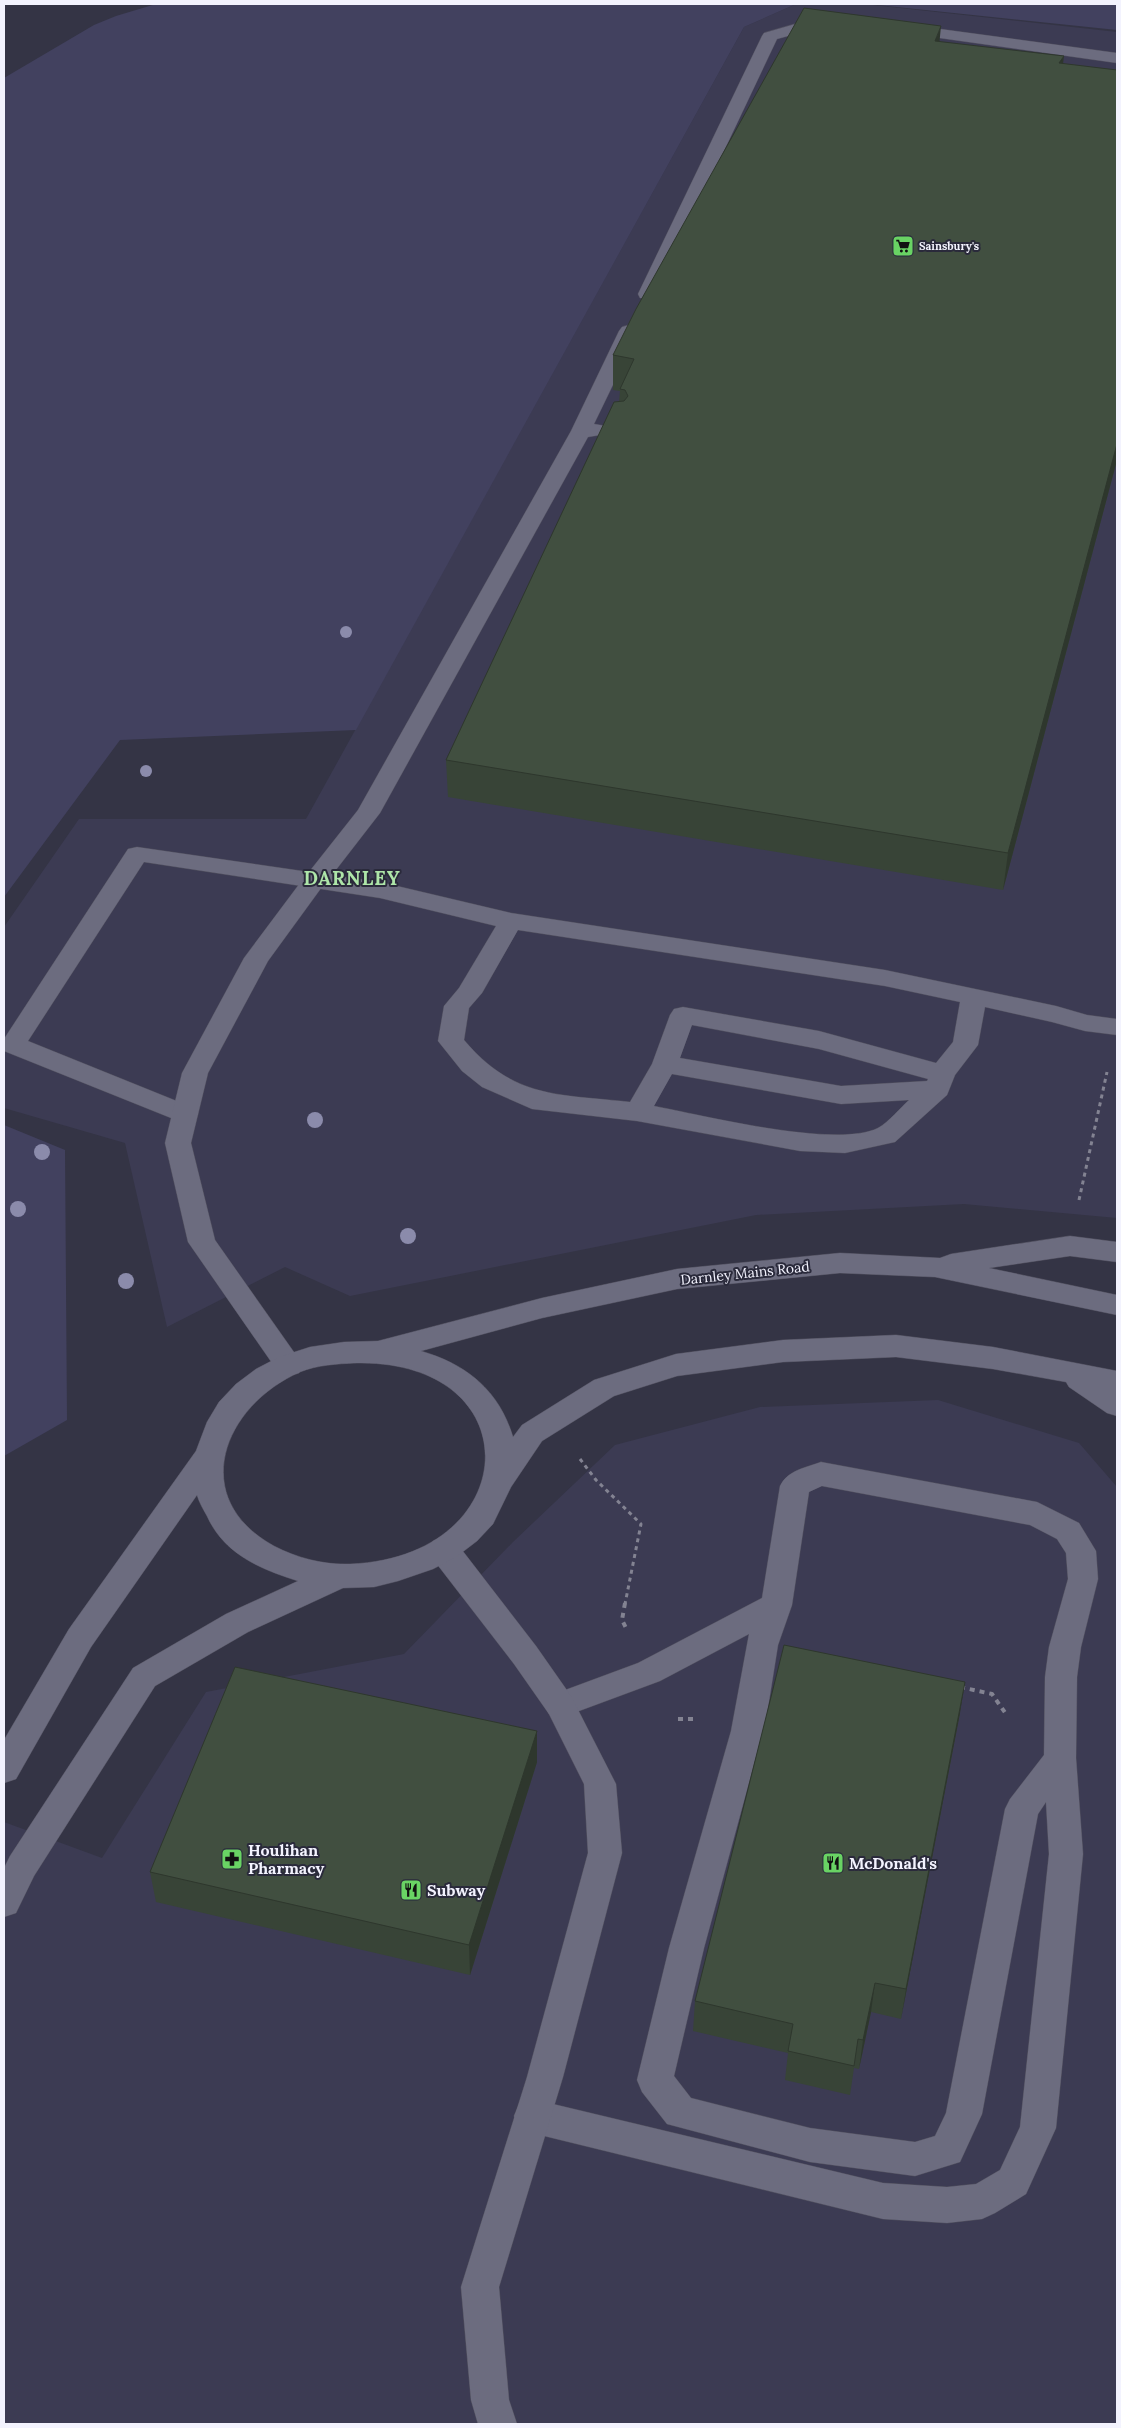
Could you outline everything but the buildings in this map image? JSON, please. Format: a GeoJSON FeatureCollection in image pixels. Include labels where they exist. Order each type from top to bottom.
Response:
{"type":"FeatureCollection","features":[{"type":"Feature","properties":{"kind":"street"},"geometry":{"type":"LineString","coordinates":[[289,1365],[202,1242],[178,1143],[195,1073],[257,958],[368,813],[581,431],[770,36],[809,25],[846,24]]}},
{"type":"Feature","properties":{"kind":"street"},"geometry":{"type":"LineString","coordinates":[[884,26],[1117,58]]}},
{"type":"Feature","properties":{"kind":"street"},"geometry":{"type":"LineString","coordinates":[[581,431],[616,430]]}},
{"type":"Feature","properties":{"kind":"street"},"geometry":{"type":"LineString","coordinates":[[185,1114],[13,1045],[137,854],[380,890],[474,914],[511,921],[886,978],[1056,1014],[1085,1023],[1116,1027]]}},
{"type":"Feature","properties":{"kind":"street"},"geometry":{"type":"LineString","coordinates":[[511,921],[469,993],[457,1006],[451,1041],[472,1065],[491,1082],[532,1100],[637,1112],[800,1142],[845,1144],[886,1135],[940,1081],[953,1058],[965,1045],[974,997]]}},
{"type":"Feature","properties":{"kind":"street"},"geometry":{"type":"LineString","coordinates":[[637,1112],[665,1064],[683,1015],[819,1040],[940,1081]]}},
{"type":"Feature","properties":{"kind":"street"},"geometry":{"type":"LineString","coordinates":[[665,1064],[841,1095],[940,1081]]}},
{"type":"Feature","properties":{"kind":"street"},"geometry":{"type":"LineString","coordinates":[[935,1267],[1070,1246],[1117,1252]]}},
{"type":"Feature","properties":{"kind":"street","name":"Darnley Mains Road"},"geometry":{"type":"LineString","coordinates":[[378,1352],[542,1308],[677,1279],[840,1263],[935,1267],[1117,1305]]}},
{"type":"Feature","properties":{"kind":"street"},"geometry":{"type":"LineString","coordinates":[[207,1458],[210,1492],[226,1524],[256,1551],[294,1569],[338,1577],[377,1574],[412,1566],[444,1550],[469,1531],[488,1507],[498,1482],[532,1433],[604,1388],[676,1365],[783,1351],[896,1346],[993,1358],[1117,1382]]}},
{"type":"Feature","properties":{"kind":"street"},"geometry":{"type":"LineString","coordinates":[[4,1769],[80,1638],[207,1458],[221,1421],[249,1388],[289,1365],[332,1353],[378,1352],[422,1361],[460,1381],[487,1410],[500,1445],[498,1482]]}},
{"type":"Feature","properties":{"kind":"street"},"geometry":{"type":"LineString","coordinates":[[1066,1371],[1117,1405]]}},
{"type":"Feature","properties":{"kind":"street"},"geometry":{"type":"LineString","coordinates":[[532,2116],[883,2202],[947,2205],[982,2201],[1013,2182],[1038,2128],[1066,1854],[1060,1758],[1061,1677],[1066,1647],[1083,1580],[1082,1551],[1068,1531],[1037,1514],[821,1474],[795,1486],[776,1605],[762,1645],[751,1713],[672,2000],[655,2080],[680,2112],[810,2145],[915,2159],[947,2150],[964,2114],[1022,1809],[1060,1758]]}},
{"type":"Feature","properties":{"kind":"street"},"geometry":{"type":"LineString","coordinates":[[444,1550],[526,1655],[560,1705],[600,1784],[605,1853],[545,2078],[480,2287],[490,2400],[498,2424]]}},
{"type":"Feature","properties":{"kind":"street"},"geometry":{"type":"LineString","coordinates":[[4,1902],[22,1866],[144,1677],[237,1623],[338,1577]]}},
{"type":"Feature","properties":{"kind":"street"},"geometry":{"type":"LineString","coordinates":[[560,1705],[648,1672],[776,1605]]}},
{"type":"Feature","properties":{"kind":"path"},"geometry":{"type":"LineString","coordinates":[[1078,1206],[1116,1027]]}},
{"type":"Feature","properties":{"kind":"path"},"geometry":{"type":"LineString","coordinates":[[552,1421],[596,1480],[641,1524],[622,1620],[630,1636]]}},
{"type":"Feature","properties":{"kind":"path"},"geometry":{"type":"LineString","coordinates":[[954,1686],[992,1694],[1007,1716]]}},
{"type":"Feature","properties":{"kind":"shaded area"},"geometry":{"type":"Polygon","coordinates":[[[156,4],[796,4],[744,27],[356,730],[120,740],[4,897],[4,78],[94,25],[156,4]]]}},
{"type":"Feature","properties":{"kind":"shaded area"},"geometry":{"type":"Polygon","coordinates":[[[796,4],[864,4],[1117,32],[1117,1218],[964,1204],[756,1215],[350,1296],[285,1267],[167,1327],[125,1143],[4,1108],[4,927],[79,819],[306,819],[744,27],[796,4]]]}},
{"type":"Feature","properties":{"kind":"shaded area"},"geometry":{"type":"Polygon","coordinates":[[[868,4],[1117,4],[1117,30],[868,4]]]}},
{"type":"Feature","properties":{"kind":"shaded area"},"geometry":{"type":"Polygon","coordinates":[[[4,1125],[65,1150],[67,1420],[4,1456],[4,1125]]]}},
{"type":"Feature","properties":{"kind":"shaded area"},"geometry":{"type":"Polygon","coordinates":[[[938,1400],[1079,1443],[1117,1487],[1117,2424],[4,2424],[4,1822],[102,1858],[206,1692],[404,1654],[513,1542],[615,1445],[760,1407],[938,1400]]]}},
{"type":"Feature","properties":{"kind":"place","name":"Sainsbury's"},"geometry":{"type":"Point","coordinates":[903,246]}},
{"type":"Feature","properties":{"kind":"place","name":"Houlihan Pharmacy"},"geometry":{"type":"Point","coordinates":[232,1859]}},
{"type":"Feature","properties":{"kind":"place","name":"McDonald's"},"geometry":{"type":"Point","coordinates":[833,1863]}},
{"type":"Feature","properties":{"kind":"place","name":"Subway"},"geometry":{"type":"Point","coordinates":[411,1890]}},
{"type":"Feature","properties":{"kind":"district","name":"DARNLEY"},"geometry":{"type":"Point","coordinates":[352,878]}}]}
